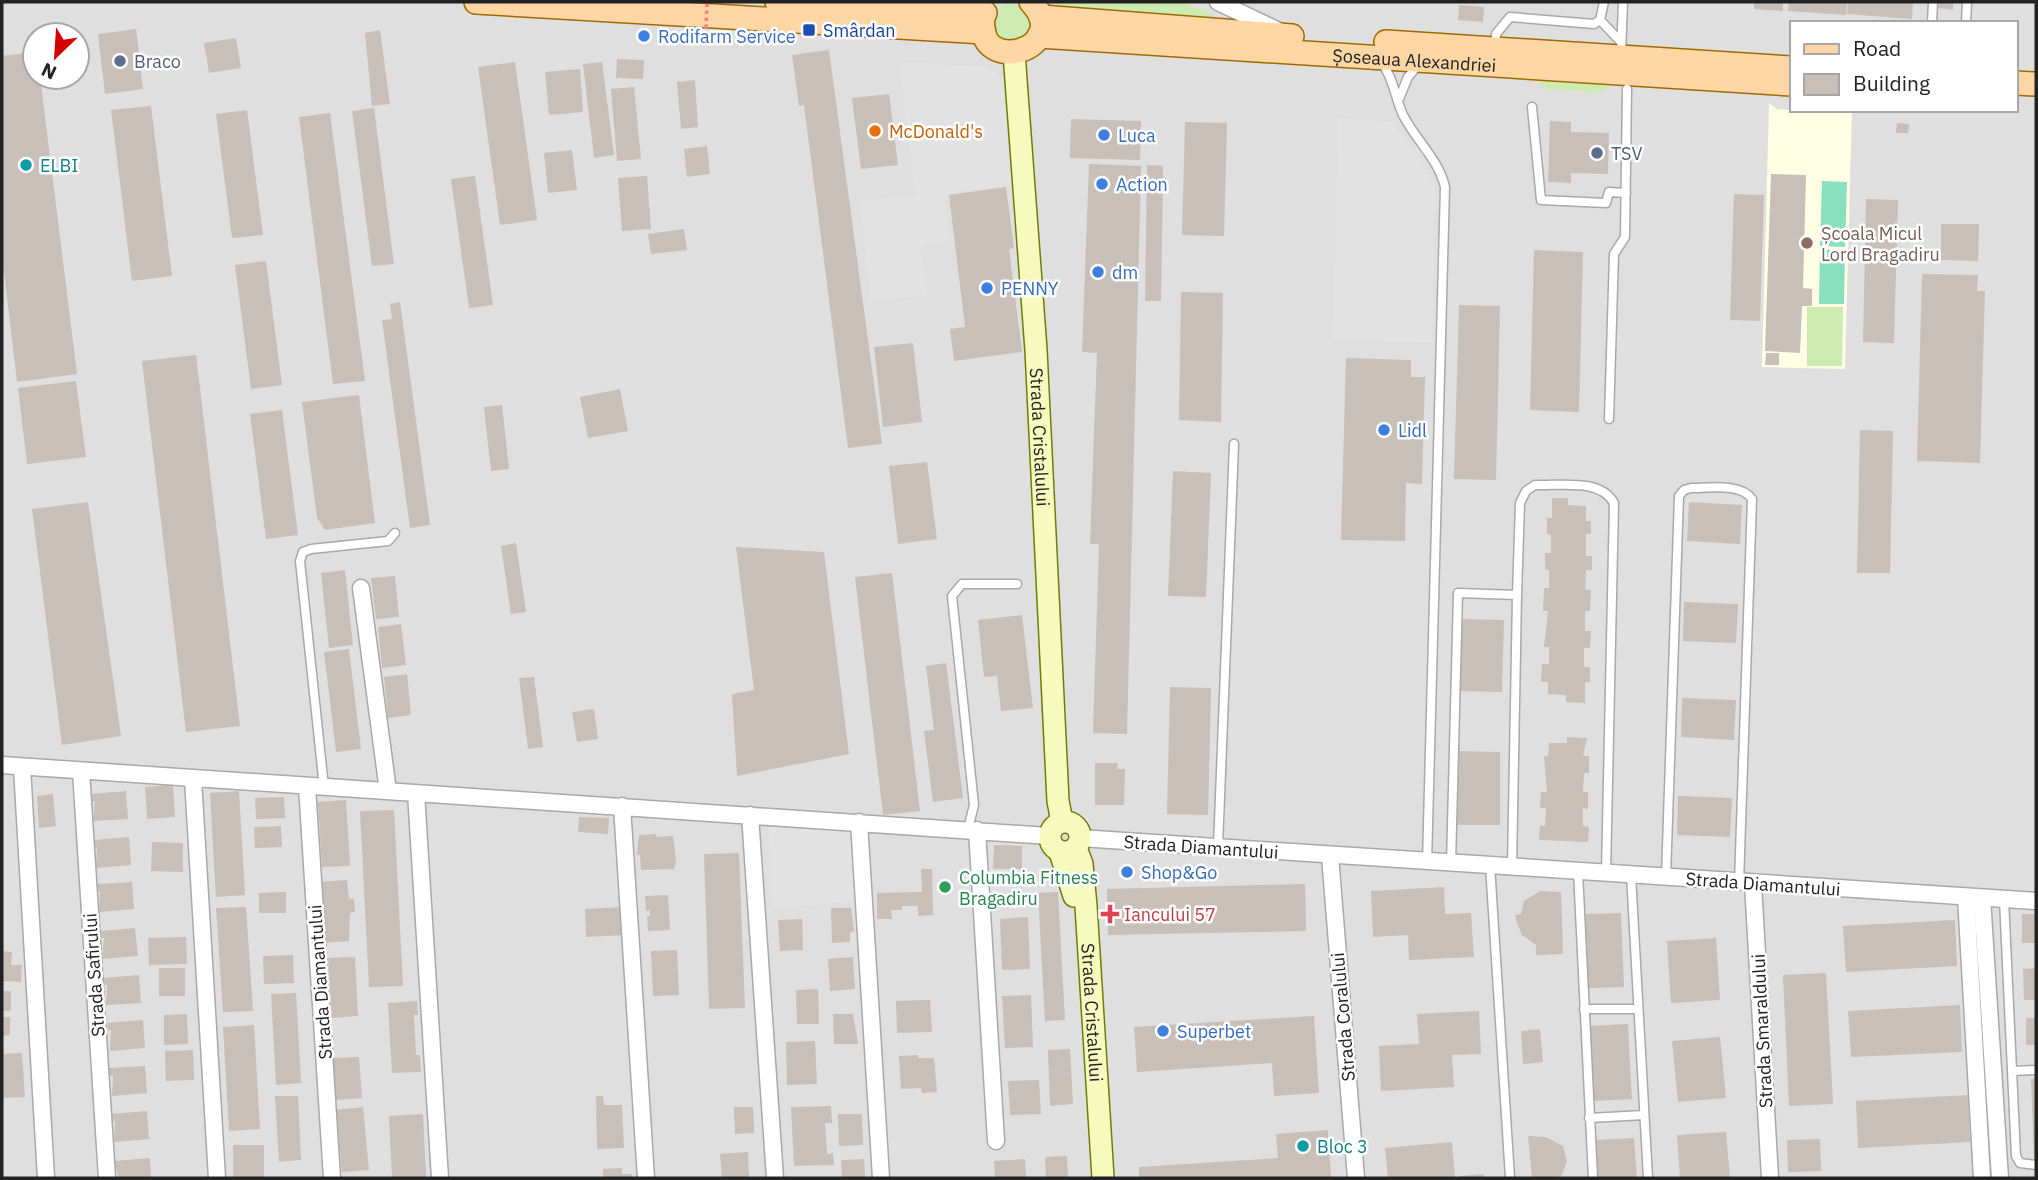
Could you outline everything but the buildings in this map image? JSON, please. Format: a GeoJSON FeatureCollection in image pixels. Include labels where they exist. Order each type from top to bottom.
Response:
{"type":"FeatureCollection","features":[{"type":"Feature","properties":{"kind":"main road"},"geometry":{"type":"LineString","coordinates":[[476,2],[987,15]]}},
{"type":"Feature","properties":{"kind":"main road"},"geometry":{"type":"LineString","coordinates":[[777,2],[866,4],[987,15]]}},
{"type":"Feature","properties":{"kind":"main road"},"geometry":{"type":"LineString","coordinates":[[987,15],[997,49],[1014,53],[1027,49],[1037,18]]}},
{"type":"Feature","properties":{"kind":"main road","name":"Șoseaua Alexandriei"},"geometry":{"type":"LineString","coordinates":[[1037,18],[1495,49],[1621,50],[1790,68]]}},
{"type":"Feature","properties":{"kind":"main road","name":"Șoseaua Alexandriei"},"geometry":{"type":"LineString","coordinates":[[1037,18],[1424,61],[1790,84]]}},
{"type":"Feature","properties":{"kind":"main road"},"geometry":{"type":"LineString","coordinates":[[2017,83],[2036,84]]}},
{"type":"Feature","properties":{"kind":"main road"},"geometry":{"type":"LineString","coordinates":[[2017,98],[2036,99]]}},
{"type":"Feature","properties":{"kind":"street"},"geometry":{"type":"LineString","coordinates":[[1219,2],[1263,21],[1288,36]]}},
{"type":"Feature","properties":{"kind":"street","name":"Strada Cristalului"},"geometry":{"type":"LineString","coordinates":[[1014,53],[1036,350],[1058,801],[1065,839],[1082,864],[1086,906],[1095,1112],[1094,1178]]}},
{"type":"Feature","properties":{"kind":"street"},"geometry":{"type":"LineString","coordinates":[[361,588],[388,791]]}},
{"type":"Feature","properties":{"kind":"street","name":"Strada Diamantului"},"geometry":{"type":"LineString","coordinates":[[2,765],[973,829],[1065,839],[2036,901]]}},
{"type":"Feature","properties":{"kind":"street"},"geometry":{"type":"LineString","coordinates":[[22,767],[46,1178]]}},
{"type":"Feature","properties":{"kind":"street","name":"Strada Safirului"},"geometry":{"type":"LineString","coordinates":[[81,771],[107,1178]]}},
{"type":"Feature","properties":{"kind":"street"},"geometry":{"type":"LineString","coordinates":[[193,779],[217,1178]]}},
{"type":"Feature","properties":{"kind":"street","name":"Strada Diamantului"},"geometry":{"type":"LineString","coordinates":[[307,786],[332,1178]]}},
{"type":"Feature","properties":{"kind":"street"},"geometry":{"type":"LineString","coordinates":[[416,793],[440,1178]]}},
{"type":"Feature","properties":{"kind":"street"},"geometry":{"type":"LineString","coordinates":[[622,806],[646,1178]]}},
{"type":"Feature","properties":{"kind":"street"},"geometry":{"type":"LineString","coordinates":[[750,815],[775,1178]]}},
{"type":"Feature","properties":{"kind":"street"},"geometry":{"type":"LineString","coordinates":[[859,822],[881,1178]]}},
{"type":"Feature","properties":{"kind":"street"},"geometry":{"type":"LineString","coordinates":[[973,829],[996,1141]]}},
{"type":"Feature","properties":{"kind":"street","name":"Strada Coralului"},"geometry":{"type":"LineString","coordinates":[[1330,856],[1356,1178]]}},
{"type":"Feature","properties":{"kind":"street","name":"Strada Smaraldului"},"geometry":{"type":"LineString","coordinates":[[1746,883],[1770,1178]]}},
{"type":"Feature","properties":{"kind":"street"},"geometry":{"type":"LineString","coordinates":[[1974,897],[1982,1178]]}},
{"type":"Feature","properties":{"kind":"street"},"geometry":{"type":"LineString","coordinates":[[1974,897],[2000,1178]]}},
{"type":"Feature","properties":{"kind":"street","name":"Strada Cristalului"},"geometry":{"type":"LineString","coordinates":[[1095,1112],[1103,1178]]}},
{"type":"Feature","properties":{"kind":"lane"},"geometry":{"type":"LineString","coordinates":[[1495,49],[1496,34],[1510,17],[1594,24],[1600,20],[1604,2]]}},
{"type":"Feature","properties":{"kind":"lane"},"geometry":{"type":"LineString","coordinates":[[1621,50],[1623,2]]}},
{"type":"Feature","properties":{"kind":"lane"},"geometry":{"type":"LineString","coordinates":[[1932,21],[1933,2]]}},
{"type":"Feature","properties":{"kind":"lane"},"geometry":{"type":"LineString","coordinates":[[1966,21],[1967,2]]}},
{"type":"Feature","properties":{"kind":"lane"},"geometry":{"type":"LineString","coordinates":[[1600,20],[1621,50]]}},
{"type":"Feature","properties":{"kind":"lane"},"geometry":{"type":"LineString","coordinates":[[1376,56],[1390,75],[1405,117],[1439,172],[1445,187],[1427,863]]}},
{"type":"Feature","properties":{"kind":"lane"},"geometry":{"type":"LineString","coordinates":[[1399,99],[1408,77],[1424,61]]}},
{"type":"Feature","properties":{"kind":"lane"},"geometry":{"type":"LineString","coordinates":[[1609,419],[1614,254],[1625,237],[1627,89]]}},
{"type":"Feature","properties":{"kind":"lane"},"geometry":{"type":"LineString","coordinates":[[1532,107],[1541,200],[1606,203],[1609,192],[1626,193]]}},
{"type":"Feature","properties":{"kind":"lane"},"geometry":{"type":"LineString","coordinates":[[1218,847],[1234,444]]}},
{"type":"Feature","properties":{"kind":"lane"},"geometry":{"type":"LineString","coordinates":[[1512,866],[1520,503],[1526,491],[1535,485],[1599,487],[1608,493],[1614,503],[1605,873]]}},
{"type":"Feature","properties":{"kind":"lane"},"geometry":{"type":"LineString","coordinates":[[1666,877],[1679,496],[1684,490],[1691,488],[1739,489],[1747,491],[1752,499],[1746,883]]}},
{"type":"Feature","properties":{"kind":"lane"},"geometry":{"type":"LineString","coordinates":[[324,787],[300,561],[303,552],[311,549],[388,541],[395,533]]}},
{"type":"Feature","properties":{"kind":"lane"},"geometry":{"type":"LineString","coordinates":[[973,829],[974,805],[951,596],[962,584],[1017,584]]}},
{"type":"Feature","properties":{"kind":"lane"},"geometry":{"type":"LineString","coordinates":[[1451,864],[1458,593],[1517,595]]}},
{"type":"Feature","properties":{"kind":"lane"},"geometry":{"type":"LineString","coordinates":[[1490,865],[1510,1178]]}},
{"type":"Feature","properties":{"kind":"lane"},"geometry":{"type":"LineString","coordinates":[[1578,871],[1593,1178]]}},
{"type":"Feature","properties":{"kind":"lane"},"geometry":{"type":"LineString","coordinates":[[1631,875],[1648,1178]]}},
{"type":"Feature","properties":{"kind":"lane"},"geometry":{"type":"LineString","coordinates":[[2004,899],[2016,1156],[2020,1163],[2036,1165]]}},
{"type":"Feature","properties":{"kind":"lane"},"geometry":{"type":"LineString","coordinates":[[1584,1009],[1638,1009]]}},
{"type":"Feature","properties":{"kind":"lane"},"geometry":{"type":"LineString","coordinates":[[2012,1071],[2036,1070]]}},
{"type":"Feature","properties":{"kind":"lane"},"geometry":{"type":"LineString","coordinates":[[1589,1118],[1644,1115]]}},
{"type":"Feature","properties":{"kind":"path"},"geometry":{"type":"LineString","coordinates":[[706,27],[707,2]]}},
{"type":"Feature","properties":{"kind":"shaded area"},"geometry":{"type":"Polygon","coordinates":[[[2,2],[2036,2],[2036,1178],[2,1178],[2,2]]]}},
{"type":"Feature","properties":{"kind":"shaded area"},"geometry":{"type":"Polygon","coordinates":[[[910,62],[986,67],[997,74],[1003,87],[1013,185],[944,194],[950,241],[921,245],[927,295],[871,301],[859,202],[915,195],[899,64],[910,62]]]}},
{"type":"Feature","properties":{"kind":"shaded area","name":"Școala Micul Lord Bragadiru"},"geometry":{"type":"Polygon","coordinates":[[[1769,103],[1777,109],[1790,112],[1852,112],[1845,369],[1762,367],[1769,103]]]}},
{"type":"Feature","properties":{"kind":"shaded area"},"geometry":{"type":"Polygon","coordinates":[[[1338,118],[1393,122],[1434,183],[1432,343],[1332,338],[1338,118]]]}},
{"type":"Feature","properties":{"kind":"shaded area"},"geometry":{"type":"Polygon","coordinates":[[[769,825],[854,831],[859,901],[772,908],[769,825]]]}},
{"type":"Feature","properties":{"kind":"green space"},"geometry":{"type":"Polygon","coordinates":[[[1052,2],[1183,2],[1212,14],[1208,20],[1064,9],[1052,2]]]}},
{"type":"Feature","properties":{"kind":"green space"},"geometry":{"type":"Polygon","coordinates":[[[1012,4],[1026,9],[1031,23],[1026,37],[1012,42],[998,37],[993,23],[998,9],[1012,4]]]}},
{"type":"Feature","properties":{"kind":"green space"},"geometry":{"type":"Polygon","coordinates":[[[1540,79],[1603,81],[1608,88],[1601,93],[1547,89],[1537,82],[1540,79]]]}},
{"type":"Feature","properties":{"kind":"green space"},"geometry":{"type":"Polygon","coordinates":[[[1822,181],[1847,182],[1845,247],[1820,246],[1822,181]]]}},
{"type":"Feature","properties":{"kind":"green space"},"geometry":{"type":"Polygon","coordinates":[[[1820,250],[1845,250],[1844,304],[1819,304],[1820,250]]]}},
{"type":"Feature","properties":{"kind":"green space"},"geometry":{"type":"Polygon","coordinates":[[[1807,307],[1843,307],[1842,366],[1807,366],[1807,307]]]}},
{"type":"Feature","properties":{"kind":"place","name":"Smârdan"},"geometry":{"type":"Point","coordinates":[809,30]}},
{"type":"Feature","properties":{"kind":"place","name":"Rodifarm Service"},"geometry":{"type":"Point","coordinates":[644,36]}},
{"type":"Feature","properties":{"kind":"place","name":"Braco"},"geometry":{"type":"Point","coordinates":[120,61]}},
{"type":"Feature","properties":{"kind":"place","name":"McDonald's"},"geometry":{"type":"Point","coordinates":[875,131]}},
{"type":"Feature","properties":{"kind":"place","name":"Luca"},"geometry":{"type":"Point","coordinates":[1104,135]}},
{"type":"Feature","properties":{"kind":"place","name":"TSV"},"geometry":{"type":"Point","coordinates":[1597,153]}},
{"type":"Feature","properties":{"kind":"place","name":"ELBI"},"geometry":{"type":"Point","coordinates":[26,165]}},
{"type":"Feature","properties":{"kind":"place","name":"Action"},"geometry":{"type":"Point","coordinates":[1102,184]}},
{"type":"Feature","properties":{"kind":"place","name":"Școala Micul Lord Bragadiru"},"geometry":{"type":"Point","coordinates":[1807,243]}},
{"type":"Feature","properties":{"kind":"place","name":"dm"},"geometry":{"type":"Point","coordinates":[1098,272]}},
{"type":"Feature","properties":{"kind":"place","name":"PENNY"},"geometry":{"type":"Point","coordinates":[987,288]}},
{"type":"Feature","properties":{"kind":"place","name":"Lidl"},"geometry":{"type":"Point","coordinates":[1384,430]}},
{"type":"Feature","properties":{"kind":"place","name":"Shop&Go"},"geometry":{"type":"Point","coordinates":[1127,872]}},
{"type":"Feature","properties":{"kind":"place","name":"Columbia Fitness Bragadiru"},"geometry":{"type":"Point","coordinates":[945,887]}},
{"type":"Feature","properties":{"kind":"place","name":"Iancului 57"},"geometry":{"type":"Point","coordinates":[1110,914]}},
{"type":"Feature","properties":{"kind":"place","name":"Superbet"},"geometry":{"type":"Point","coordinates":[1163,1031]}},
{"type":"Feature","properties":{"kind":"place","name":"Bloc 3"},"geometry":{"type":"Point","coordinates":[1303,1146]}}]}
